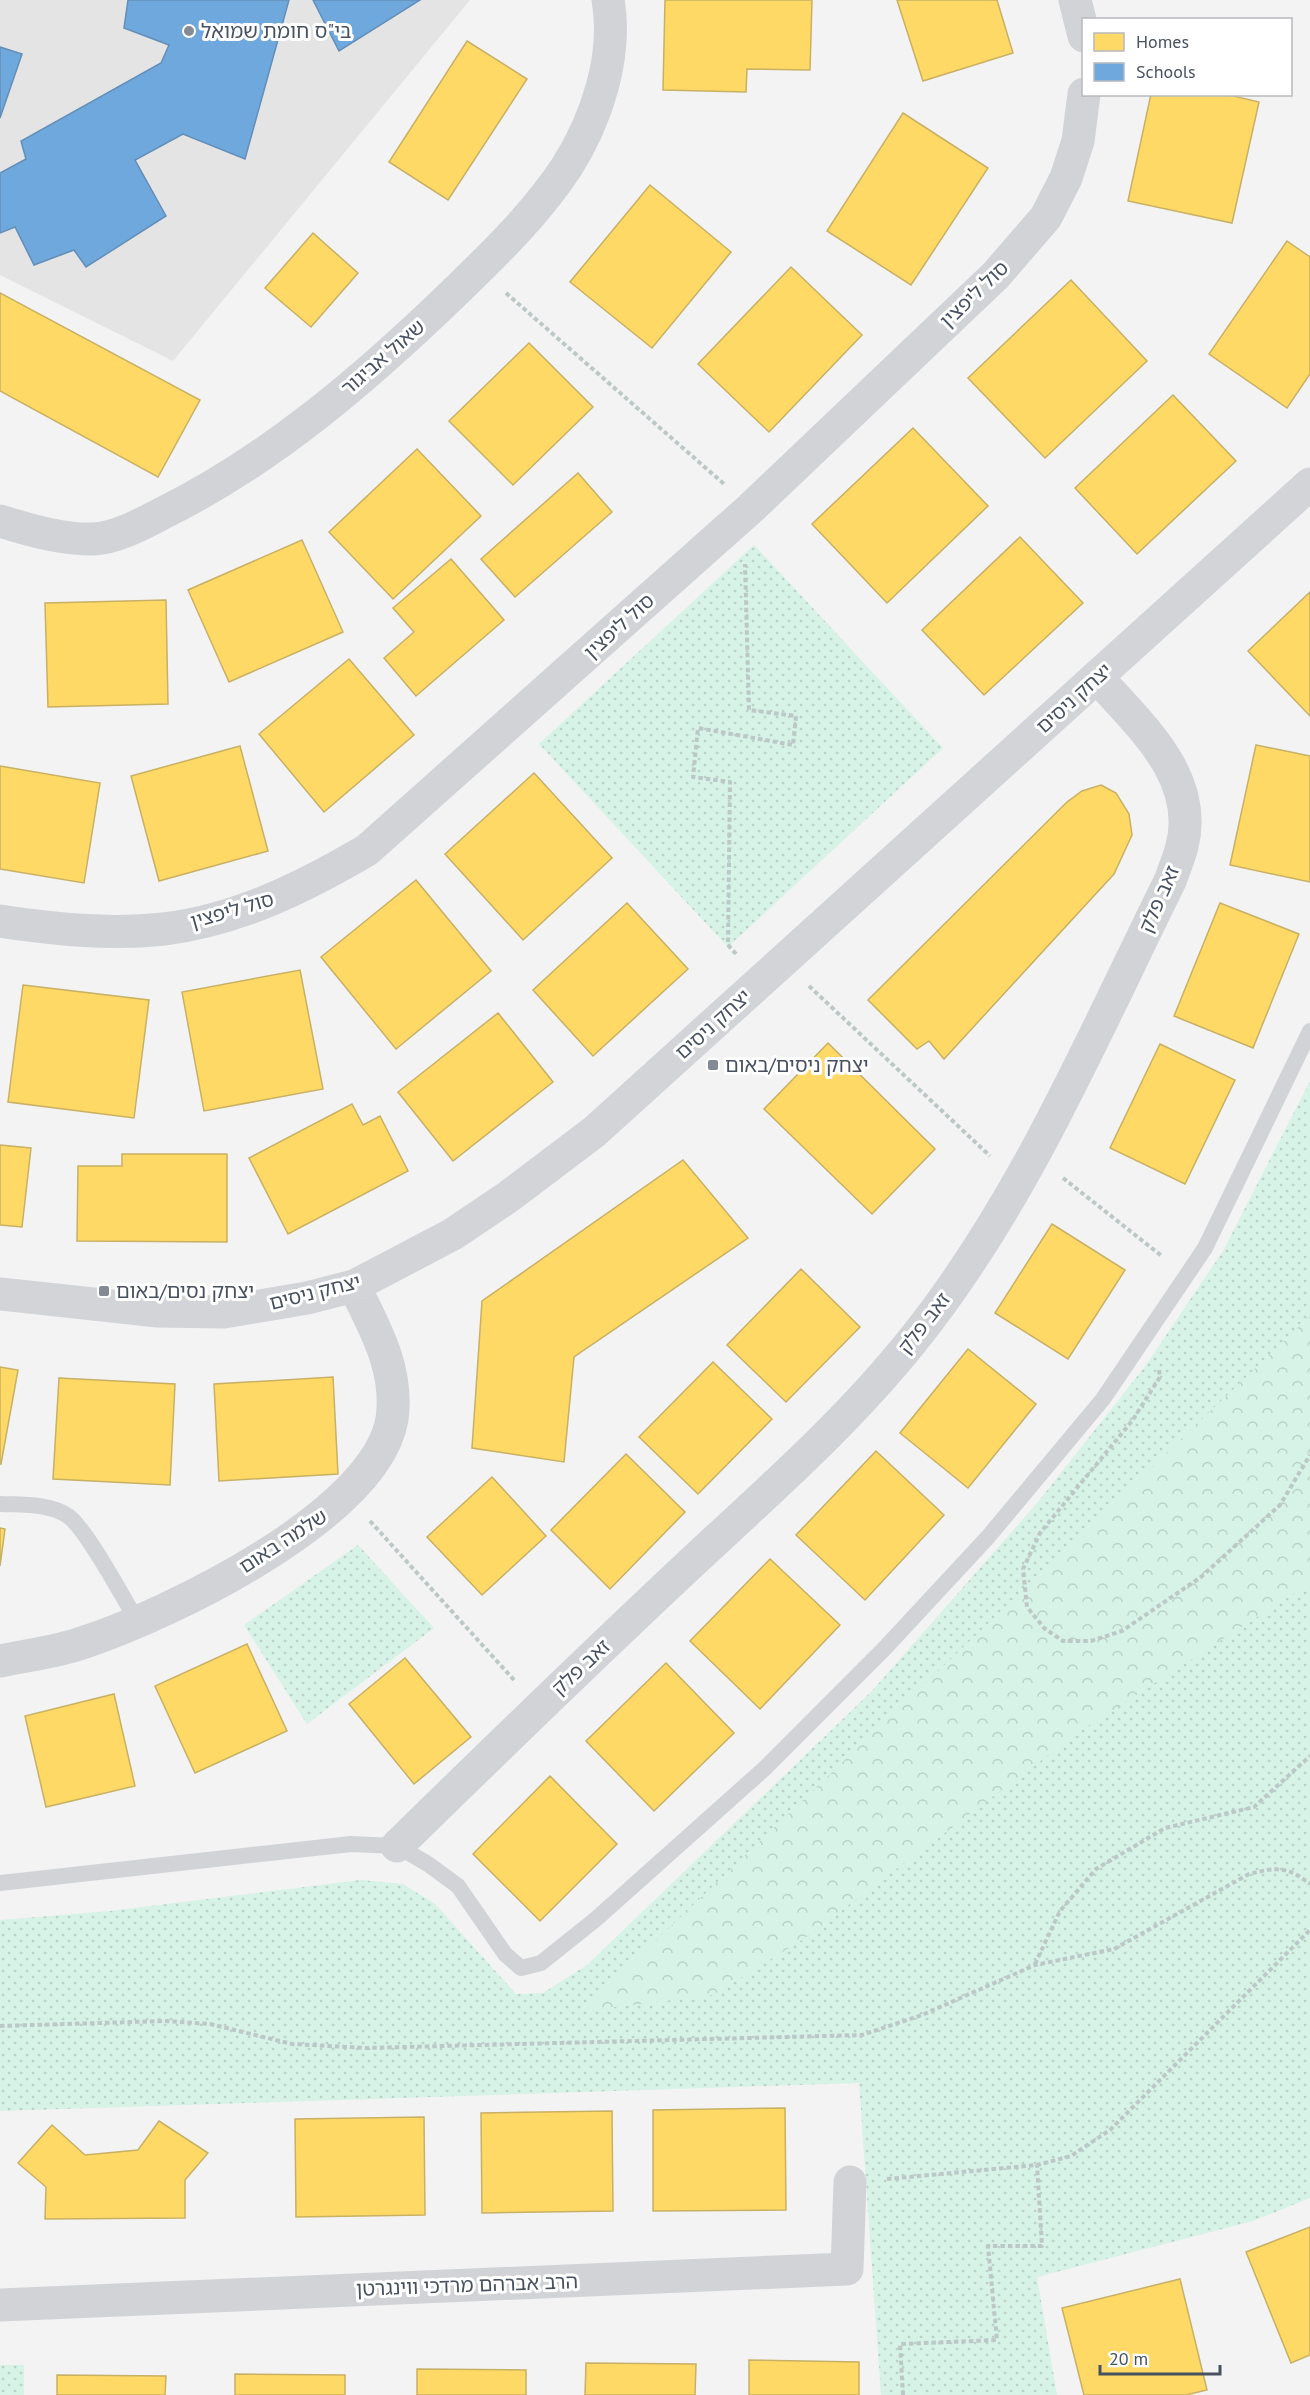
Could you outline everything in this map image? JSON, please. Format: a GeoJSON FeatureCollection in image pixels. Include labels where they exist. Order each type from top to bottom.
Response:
{"type":"FeatureCollection","features":[{"type":"Feature","properties":{"kind":"street","name":"שאול אביגור"},"geometry":{"type":"LineString","coordinates":[[0,521],[54,534],[95,539],[137,526],[194,498],[283,439],[363,377],[523,226],[560,176],[594,113],[609,61],[608,0]]}},
{"type":"Feature","properties":{"kind":"street"},"geometry":{"type":"LineString","coordinates":[[1075,0],[1082,32]]}},
{"type":"Feature","properties":{"kind":"street","name":"סול ליפצין"},"geometry":{"type":"LineString","coordinates":[[0,921],[106,932],[165,929],[220,917],[273,900],[323,876],[367,850],[422,804],[751,508],[1027,242],[1046,217],[1066,178],[1078,141],[1084,96]]}},
{"type":"Feature","properties":{"kind":"street","name":"יצחק ניסים"},"geometry":{"type":"LineString","coordinates":[[0,1294],[158,1311],[224,1312],[354,1286],[453,1234],[508,1197],[594,1132],[1310,484]]}},
{"type":"Feature","properties":{"kind":"street","name":"זאב פלק"},"geometry":{"type":"LineString","coordinates":[[398,1846],[538,1707],[831,1432],[912,1341],[970,1262],[1026,1169],[1170,881],[1183,844],[1185,813],[1178,778],[1163,752],[1097,677]]}},
{"type":"Feature","properties":{"kind":"street","name":"שלמה באום"},"geometry":{"type":"LineString","coordinates":[[0,1661],[83,1643],[167,1609],[246,1566],[332,1509],[362,1478],[385,1443],[392,1418],[391,1374],[382,1341],[354,1286]]}},
{"type":"Feature","properties":{"kind":"street","name":"הרב אברהם מרדכי ווינגרטן"},"geometry":{"type":"LineString","coordinates":[[0,2305],[847,2269],[850,2182]]}},
{"type":"Feature","properties":{"kind":"lane"},"geometry":{"type":"LineString","coordinates":[[0,1883],[351,1844],[398,1846],[458,1886],[505,1954],[521,1968],[541,1963],[596,1919],[764,1769],[884,1649],[1003,1519],[1103,1399],[1205,1248],[1310,1031]]}},
{"type":"Feature","properties":{"kind":"lane"},"geometry":{"type":"LineString","coordinates":[[0,1504],[49,1508],[69,1516],[85,1536],[137,1621]]}},
{"type":"Feature","properties":{"kind":"path"},"geometry":{"type":"LineString","coordinates":[[479,269],[751,508]]}},
{"type":"Feature","properties":{"kind":"path"},"geometry":{"type":"LineString","coordinates":[[719,536],[746,566],[749,710],[796,716],[793,745],[698,728],[693,777],[730,782],[728,945],[759,983]]}},
{"type":"Feature","properties":{"kind":"path"},"geometry":{"type":"LineString","coordinates":[[782,961],[1026,1169],[1187,1276]]}},
{"type":"Feature","properties":{"kind":"path"},"geometry":{"type":"LineString","coordinates":[[1151,1328],[1160,1377],[1132,1421],[1040,1533],[1023,1569],[1027,1607],[1044,1628],[1063,1641],[1091,1641],[1122,1631],[1201,1577],[1244,1539],[1280,1505],[1310,1455]]}},
{"type":"Feature","properties":{"kind":"path"},"geometry":{"type":"LineString","coordinates":[[346,1494],[538,1707]]}},
{"type":"Feature","properties":{"kind":"path"},"geometry":{"type":"LineString","coordinates":[[1035,1965],[1060,1911],[1095,1869],[1165,1828],[1254,1807],[1310,1756]]}},
{"type":"Feature","properties":{"kind":"path"},"geometry":{"type":"LineString","coordinates":[[0,2026],[166,2021],[210,2024],[292,2044],[366,2048],[862,2035],[922,2015],[1035,1965],[1114,1949],[1249,1874],[1272,1868],[1293,1870],[1310,1884]]}},
{"type":"Feature","properties":{"kind":"path"},"geometry":{"type":"LineString","coordinates":[[850,2182],[1037,2165],[1071,2157],[1110,2130],[1310,1930]]}},
{"type":"Feature","properties":{"kind":"path"},"geometry":{"type":"LineString","coordinates":[[903,2395],[900,2344],[997,2340],[988,2246],[1042,2246],[1037,2165]]}},
{"type":"Feature","properties":{"kind":"shaded area"},"geometry":{"type":"Polygon","coordinates":[[[0,0],[470,0],[173,361],[0,275],[0,0]]]}},
{"type":"Feature","properties":{"kind":"green space"},"geometry":{"type":"Polygon","coordinates":[[[754,545],[943,748],[728,947],[539,744],[754,545]]]}},
{"type":"Feature","properties":{"kind":"green space"},"geometry":{"type":"Polygon","coordinates":[[[1310,1081],[1310,2198],[1253,2221],[1037,2277],[1057,2395],[881,2395],[859,2083],[0,2111],[0,1920],[110,1911],[361,1880],[403,1884],[435,1904],[516,1994],[543,1993],[587,1965],[872,1691],[1038,1502],[1146,1365],[1223,1251],[1310,1081]]]}},
{"type":"Feature","properties":{"kind":"green space"},"geometry":{"type":"Polygon","coordinates":[[[1310,1316],[1310,1583],[1079,1732],[802,1940],[713,1995],[582,2011],[1310,1316]]]}},
{"type":"Feature","properties":{"kind":"green space"},"geometry":{"type":"Polygon","coordinates":[[[358,1545],[434,1628],[307,1724],[244,1625],[358,1545]]]}},
{"type":"Feature","properties":{"kind":"green space"},"geometry":{"type":"Polygon","coordinates":[[[0,2365],[24,2365],[24,2395],[0,2395],[0,2365]]]}},
{"type":"Feature","properties":{"kind":"building: Homes"},"geometry":{"type":"Polygon","coordinates":[[[665,0],[812,0],[810,70],[747,69],[746,92],[663,90],[665,0]]]}},
{"type":"Feature","properties":{"kind":"building: Homes"},"geometry":{"type":"Polygon","coordinates":[[[897,0],[997,0],[1013,53],[923,81],[897,0]]]}},
{"type":"Feature","properties":{"kind":"building: Homes"},"geometry":{"type":"Polygon","coordinates":[[[467,41],[527,79],[448,200],[389,162],[467,41]]]}},
{"type":"Feature","properties":{"kind":"building: Homes"},"geometry":{"type":"Polygon","coordinates":[[[1151,96],[1234,96],[1259,102],[1232,223],[1128,201],[1151,96]]]}},
{"type":"Feature","properties":{"kind":"building: Homes"},"geometry":{"type":"Polygon","coordinates":[[[903,113],[988,168],[911,285],[827,231],[903,113]]]}},
{"type":"Feature","properties":{"kind":"building: Homes"},"geometry":{"type":"Polygon","coordinates":[[[650,185],[731,252],[652,348],[570,282],[650,185]]]}},
{"type":"Feature","properties":{"kind":"building: Homes"},"geometry":{"type":"Polygon","coordinates":[[[313,233],[358,273],[311,327],[265,288],[313,233]]]}},
{"type":"Feature","properties":{"kind":"building: Homes"},"geometry":{"type":"Polygon","coordinates":[[[1287,241],[1310,257],[1310,374],[1287,408],[1209,354],[1287,241]]]}},
{"type":"Feature","properties":{"kind":"building: Homes"},"geometry":{"type":"Polygon","coordinates":[[[791,267],[862,335],[769,432],[698,364],[791,267]]]}},
{"type":"Feature","properties":{"kind":"building: Homes"},"geometry":{"type":"Polygon","coordinates":[[[1071,280],[1147,361],[1045,458],[968,378],[1071,280]]]}},
{"type":"Feature","properties":{"kind":"building: Homes"},"geometry":{"type":"Polygon","coordinates":[[[0,293],[200,400],[158,477],[0,391],[0,293]]]}},
{"type":"Feature","properties":{"kind":"building: Homes"},"geometry":{"type":"Polygon","coordinates":[[[529,343],[593,407],[513,485],[449,421],[529,343]]]}},
{"type":"Feature","properties":{"kind":"building: Homes"},"geometry":{"type":"Polygon","coordinates":[[[1173,395],[1236,461],[1137,554],[1075,488],[1173,395]]]}},
{"type":"Feature","properties":{"kind":"building: Homes"},"geometry":{"type":"Polygon","coordinates":[[[913,428],[988,506],[887,603],[812,524],[913,428]]]}},
{"type":"Feature","properties":{"kind":"building: Homes"},"geometry":{"type":"Polygon","coordinates":[[[417,449],[481,516],[393,599],[329,532],[417,449]]]}},
{"type":"Feature","properties":{"kind":"building: Homes"},"geometry":{"type":"Polygon","coordinates":[[[578,473],[612,512],[515,597],[481,559],[578,473]]]}},
{"type":"Feature","properties":{"kind":"building: Homes"},"geometry":{"type":"Polygon","coordinates":[[[1020,537],[1083,603],[984,695],[922,630],[1020,537]]]}},
{"type":"Feature","properties":{"kind":"building: Homes"},"geometry":{"type":"Polygon","coordinates":[[[302,540],[343,632],[229,682],[188,590],[302,540]]]}},
{"type":"Feature","properties":{"kind":"building: Homes"},"geometry":{"type":"Polygon","coordinates":[[[451,559],[504,620],[416,696],[384,658],[414,632],[393,608],[451,559]]]}},
{"type":"Feature","properties":{"kind":"building: Homes"},"geometry":{"type":"Polygon","coordinates":[[[1310,592],[1310,716],[1248,651],[1310,592]]]}},
{"type":"Feature","properties":{"kind":"building: Homes"},"geometry":{"type":"Polygon","coordinates":[[[166,600],[168,704],[48,707],[45,603],[166,600]]]}},
{"type":"Feature","properties":{"kind":"building: Homes"},"geometry":{"type":"Polygon","coordinates":[[[349,659],[414,735],[324,812],[259,734],[349,659]]]}},
{"type":"Feature","properties":{"kind":"building: Homes"},"geometry":{"type":"Polygon","coordinates":[[[1256,745],[1310,756],[1310,882],[1230,865],[1256,745]]]}},
{"type":"Feature","properties":{"kind":"building: Homes"},"geometry":{"type":"Polygon","coordinates":[[[240,746],[268,851],[159,881],[131,776],[240,746]]]}},
{"type":"Feature","properties":{"kind":"building: Homes"},"geometry":{"type":"Polygon","coordinates":[[[0,766],[100,783],[84,883],[0,869],[0,766]]]}},
{"type":"Feature","properties":{"kind":"building: Homes"},"geometry":{"type":"Polygon","coordinates":[[[534,773],[612,858],[523,940],[445,854],[534,773]]]}},
{"type":"Feature","properties":{"kind":"building: Homes"},"geometry":{"type":"Polygon","coordinates":[[[1101,785],[1116,793],[1129,814],[1132,835],[1114,874],[944,1059],[929,1041],[917,1049],[868,1000],[1067,802],[1082,791],[1101,785]]]}},
{"type":"Feature","properties":{"kind":"building: Homes"},"geometry":{"type":"Polygon","coordinates":[[[416,880],[491,971],[396,1049],[321,957],[416,880]]]}},
{"type":"Feature","properties":{"kind":"building: Homes"},"geometry":{"type":"Polygon","coordinates":[[[627,903],[688,969],[593,1056],[533,990],[627,903]]]}},
{"type":"Feature","properties":{"kind":"building: Homes"},"geometry":{"type":"Polygon","coordinates":[[[1220,903],[1299,934],[1253,1048],[1174,1016],[1220,903]]]}},
{"type":"Feature","properties":{"kind":"building: Homes"},"geometry":{"type":"Polygon","coordinates":[[[300,970],[323,1089],[204,1111],[182,992],[300,970]]]}},
{"type":"Feature","properties":{"kind":"building: Homes"},"geometry":{"type":"Polygon","coordinates":[[[23,985],[149,1000],[134,1118],[8,1102],[23,985]]]}},
{"type":"Feature","properties":{"kind":"building: Homes"},"geometry":{"type":"Polygon","coordinates":[[[498,1013],[553,1082],[453,1161],[398,1092],[498,1013]]]}},
{"type":"Feature","properties":{"kind":"building: Homes"},"geometry":{"type":"Polygon","coordinates":[[[828,1043],[935,1149],[872,1214],[764,1109],[828,1043]]]}},
{"type":"Feature","properties":{"kind":"building: Homes"},"geometry":{"type":"Polygon","coordinates":[[[1160,1044],[1235,1080],[1185,1184],[1110,1148],[1160,1044]]]}},
{"type":"Feature","properties":{"kind":"building: Homes"},"geometry":{"type":"Polygon","coordinates":[[[352,1104],[363,1125],[380,1116],[408,1171],[288,1234],[249,1158],[352,1104]]]}},
{"type":"Feature","properties":{"kind":"building: Homes"},"geometry":{"type":"Polygon","coordinates":[[[0,1145],[31,1148],[22,1227],[0,1225],[0,1145]]]}},
{"type":"Feature","properties":{"kind":"building: Homes"},"geometry":{"type":"Polygon","coordinates":[[[122,1154],[227,1154],[227,1242],[77,1241],[78,1166],[122,1166],[122,1154]]]}},
{"type":"Feature","properties":{"kind":"building: Homes"},"geometry":{"type":"Polygon","coordinates":[[[683,1160],[748,1238],[574,1357],[564,1462],[472,1448],[482,1301],[683,1160]]]}},
{"type":"Feature","properties":{"kind":"building: Homes"},"geometry":{"type":"Polygon","coordinates":[[[1052,1224],[1125,1270],[1068,1359],[995,1313],[1052,1224]]]}},
{"type":"Feature","properties":{"kind":"building: Homes"},"geometry":{"type":"Polygon","coordinates":[[[801,1269],[860,1327],[786,1402],[727,1345],[801,1269]]]}},
{"type":"Feature","properties":{"kind":"building: Homes"},"geometry":{"type":"Polygon","coordinates":[[[968,1349],[1036,1404],[968,1488],[900,1433],[968,1349]]]}},
{"type":"Feature","properties":{"kind":"building: Homes"},"geometry":{"type":"Polygon","coordinates":[[[713,1362],[772,1419],[698,1494],[639,1437],[713,1362]]]}},
{"type":"Feature","properties":{"kind":"building: Homes"},"geometry":{"type":"Polygon","coordinates":[[[0,1367],[18,1370],[1,1464],[0,1464],[0,1367]]]}},
{"type":"Feature","properties":{"kind":"building: Homes"},"geometry":{"type":"Polygon","coordinates":[[[333,1377],[338,1474],[219,1481],[214,1384],[333,1377]]]}},
{"type":"Feature","properties":{"kind":"building: Homes"},"geometry":{"type":"Polygon","coordinates":[[[59,1378],[175,1384],[170,1485],[53,1479],[59,1378]]]}},
{"type":"Feature","properties":{"kind":"building: Homes"},"geometry":{"type":"Polygon","coordinates":[[[876,1451],[944,1515],[865,1600],[796,1535],[876,1451]]]}},
{"type":"Feature","properties":{"kind":"building: Homes"},"geometry":{"type":"Polygon","coordinates":[[[626,1454],[685,1512],[610,1589],[551,1530],[626,1454]]]}},
{"type":"Feature","properties":{"kind":"building: Homes"},"geometry":{"type":"Polygon","coordinates":[[[492,1477],[546,1536],[482,1595],[427,1537],[492,1477]]]}},
{"type":"Feature","properties":{"kind":"building: Homes"},"geometry":{"type":"Polygon","coordinates":[[[0,1528],[5,1529],[0,1566],[0,1528]]]}},
{"type":"Feature","properties":{"kind":"building: Homes"},"geometry":{"type":"Polygon","coordinates":[[[770,1559],[840,1625],[760,1709],[690,1641],[770,1559]]]}},
{"type":"Feature","properties":{"kind":"building: Homes"},"geometry":{"type":"Polygon","coordinates":[[[247,1644],[287,1731],[195,1773],[155,1686],[247,1644]]]}},
{"type":"Feature","properties":{"kind":"building: Homes"},"geometry":{"type":"Polygon","coordinates":[[[405,1658],[471,1737],[414,1784],[349,1704],[405,1658]]]}},
{"type":"Feature","properties":{"kind":"building: Homes"},"geometry":{"type":"Polygon","coordinates":[[[666,1663],[734,1733],[654,1811],[586,1741],[666,1663]]]}},
{"type":"Feature","properties":{"kind":"building: Homes"},"geometry":{"type":"Polygon","coordinates":[[[114,1694],[135,1786],[46,1807],[25,1716],[114,1694]]]}},
{"type":"Feature","properties":{"kind":"building: Homes"},"geometry":{"type":"Polygon","coordinates":[[[550,1776],[617,1844],[540,1921],[473,1854],[550,1776]]]}},
{"type":"Feature","properties":{"kind":"building: Homes"},"geometry":{"type":"Polygon","coordinates":[[[785,2108],[786,2210],[653,2211],[653,2110],[785,2108]]]}},
{"type":"Feature","properties":{"kind":"building: Homes"},"geometry":{"type":"Polygon","coordinates":[[[612,2111],[613,2211],[482,2213],[481,2113],[612,2111]]]}},
{"type":"Feature","properties":{"kind":"building: Homes"},"geometry":{"type":"Polygon","coordinates":[[[424,2117],[425,2215],[296,2217],[295,2119],[424,2117]]]}},
{"type":"Feature","properties":{"kind":"building: Homes"},"geometry":{"type":"Polygon","coordinates":[[[159,2121],[208,2153],[185,2180],[185,2218],[45,2219],[46,2187],[18,2163],[52,2125],[85,2155],[138,2150],[159,2121]]]}},
{"type":"Feature","properties":{"kind":"building: Homes"},"geometry":{"type":"Polygon","coordinates":[[[1310,2227],[1310,2355],[1291,2363],[1246,2252],[1310,2227]]]}},
{"type":"Feature","properties":{"kind":"building: Homes"},"geometry":{"type":"Polygon","coordinates":[[[1180,2279],[1207,2390],[1186,2395],[1084,2395],[1062,2308],[1180,2279]]]}},
{"type":"Feature","properties":{"kind":"building: Homes"},"geometry":{"type":"Polygon","coordinates":[[[749,2360],[859,2362],[859,2395],[749,2395],[749,2360]]]}},
{"type":"Feature","properties":{"kind":"building: Homes"},"geometry":{"type":"Polygon","coordinates":[[[586,2363],[696,2364],[695,2395],[585,2395],[586,2363]]]}},
{"type":"Feature","properties":{"kind":"building: Homes"},"geometry":{"type":"Polygon","coordinates":[[[417,2369],[526,2370],[526,2395],[417,2395],[417,2369]]]}},
{"type":"Feature","properties":{"kind":"building: Homes"},"geometry":{"type":"Polygon","coordinates":[[[235,2374],[345,2375],[345,2395],[235,2395],[235,2374]]]}},
{"type":"Feature","properties":{"kind":"building: Homes"},"geometry":{"type":"Polygon","coordinates":[[[57,2375],[166,2376],[165,2395],[57,2395],[57,2375]]]}},
{"type":"Feature","properties":{"kind":"building: Schools"},"geometry":{"type":"Polygon","coordinates":[[[128,0],[289,0],[245,159],[183,134],[135,160],[166,216],[86,267],[74,250],[34,265],[15,227],[0,233],[0,173],[26,159],[21,141],[161,63],[169,45],[124,28],[128,0]]]}},
{"type":"Feature","properties":{"kind":"building: Schools"},"geometry":{"type":"Polygon","coordinates":[[[313,0],[420,0],[339,51],[313,0]]]}},
{"type":"Feature","properties":{"kind":"building: Schools"},"geometry":{"type":"Polygon","coordinates":[[[0,47],[22,54],[0,118],[0,47]]]}},
{"type":"Feature","properties":{"kind":"place","name":"בי\"ס חומת שמואל"},"geometry":{"type":"Point","coordinates":[189,31]}},
{"type":"Feature","properties":{"kind":"place","name":"יצחק ניסים/באום"},"geometry":{"type":"Point","coordinates":[713,1065]}},
{"type":"Feature","properties":{"kind":"place","name":"יצחק נסים/באום"},"geometry":{"type":"Point","coordinates":[104,1291]}}]}
